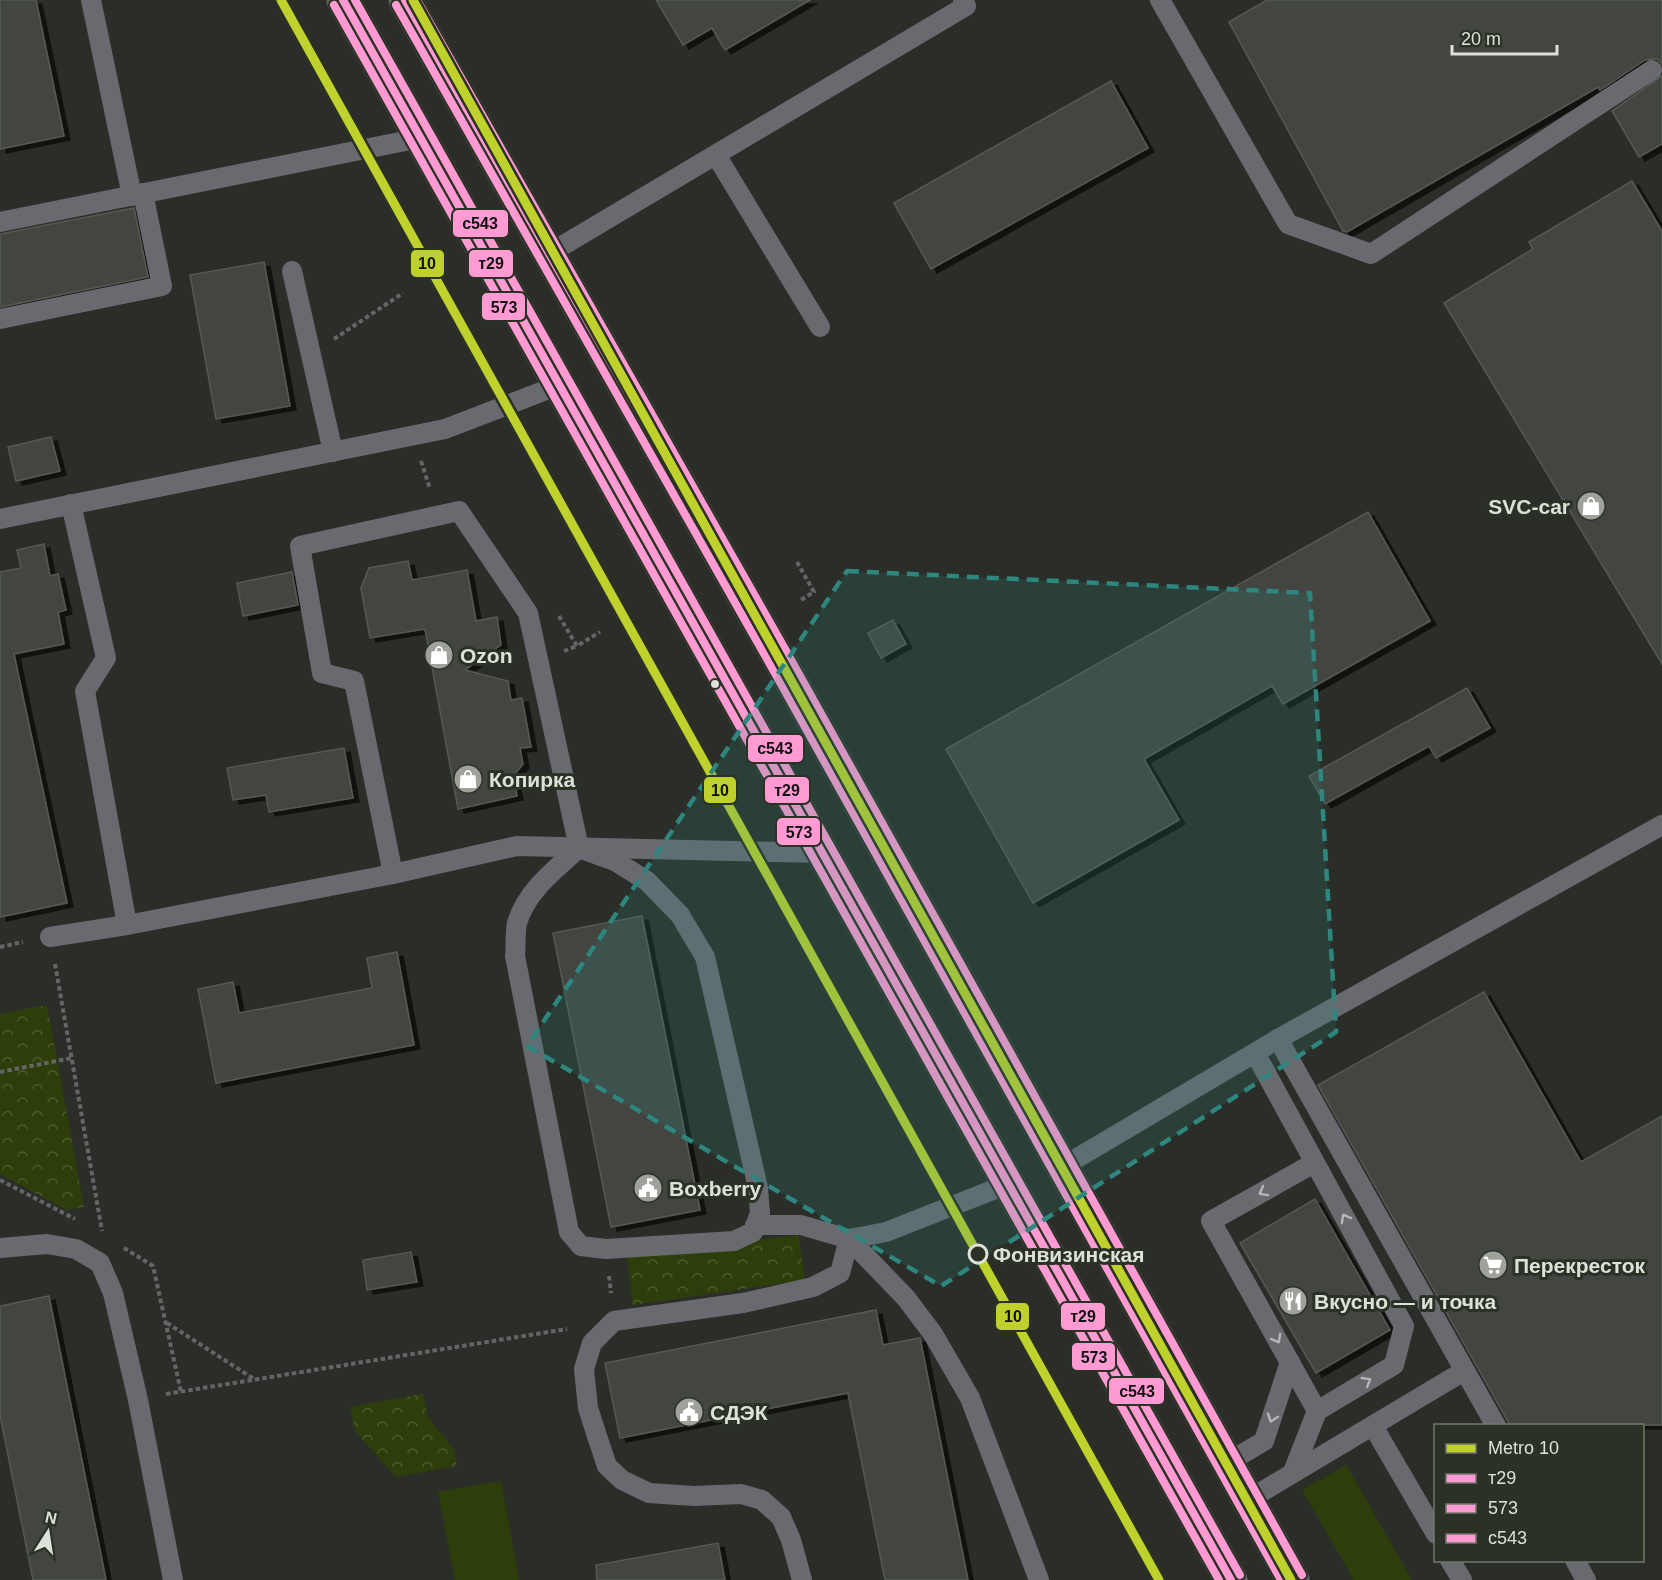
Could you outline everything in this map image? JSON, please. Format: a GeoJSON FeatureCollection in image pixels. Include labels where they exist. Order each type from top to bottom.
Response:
{"type":"FeatureCollection","features":[{"type":"Feature","properties":{"kind":"main road"},"geometry":{"type":"LineString","coordinates":[[343,0],[1231,1580]]}},
{"type":"Feature","properties":{"kind":"main road"},"geometry":{"type":"LineString","coordinates":[[405,0],[786,671],[1293,1580]]}},
{"type":"Feature","properties":{"kind":"lane"},"geometry":{"type":"LineString","coordinates":[[0,319],[162,286],[137,195],[91,0]]}},
{"type":"Feature","properties":{"kind":"lane"},"geometry":{"type":"LineString","coordinates":[[550,253],[966,6],[963,0]]}},
{"type":"Feature","properties":{"kind":"lane"},"geometry":{"type":"LineString","coordinates":[[1160,0],[1288,224],[1371,254],[1652,70]]}},
{"type":"Feature","properties":{"kind":"lane"},"geometry":{"type":"LineString","coordinates":[[0,222],[420,138]]}},
{"type":"Feature","properties":{"kind":"lane"},"geometry":{"type":"LineString","coordinates":[[716,154],[820,327]]}},
{"type":"Feature","properties":{"kind":"lane"},"geometry":{"type":"LineString","coordinates":[[292,271],[333,452]]}},
{"type":"Feature","properties":{"kind":"lane"},"geometry":{"type":"LineString","coordinates":[[0,519],[446,429],[559,385]]}},
{"type":"Feature","properties":{"kind":"lane"},"geometry":{"type":"LineString","coordinates":[[71,504],[106,658],[85,691],[127,925]]}},
{"type":"Feature","properties":{"kind":"lane"},"geometry":{"type":"LineString","coordinates":[[393,874],[354,681],[322,673],[300,546],[459,511],[528,613],[579,848]]}},
{"type":"Feature","properties":{"kind":"lane"},"geometry":{"type":"LineString","coordinates":[[1062,1167],[1278,1039],[1662,825]]}},
{"type":"Feature","properties":{"kind":"lane"},"geometry":{"type":"LineString","coordinates":[[50,937],[127,925],[393,874],[517,846],[822,853]]}},
{"type":"Feature","properties":{"kind":"lane"},"geometry":{"type":"LineString","coordinates":[[579,848],[615,861],[647,881],[680,915],[705,957],[758,1188],[759,1213],[753,1232],[734,1241],[606,1249],[581,1246],[569,1232],[515,956],[517,925],[528,898],[579,848]]}},
{"type":"Feature","properties":{"kind":"lane"},"geometry":{"type":"LineString","coordinates":[[1278,1039],[1495,1424]]}},
{"type":"Feature","properties":{"kind":"lane"},"geometry":{"type":"LineString","coordinates":[[1255,1053],[1404,1326],[1394,1365],[1317,1411],[1293,1473]]}},
{"type":"Feature","properties":{"kind":"lane"},"geometry":{"type":"LineString","coordinates":[[1314,1163],[1211,1221],[1317,1411]]}},
{"type":"Feature","properties":{"kind":"lane"},"geometry":{"type":"LineString","coordinates":[[755,1225],[801,1225],[849,1239],[886,1232],[1008,1184]]}},
{"type":"Feature","properties":{"kind":"lane"},"geometry":{"type":"LineString","coordinates":[[802,1580],[791,1540],[781,1517],[762,1500],[741,1494],[694,1496],[649,1493],[622,1480],[607,1466],[588,1408],[584,1369],[592,1343],[614,1321],[743,1303],[813,1287],[840,1273],[849,1239]]}},
{"type":"Feature","properties":{"kind":"lane"},"geometry":{"type":"LineString","coordinates":[[849,1239],[906,1298],[933,1334],[970,1398],[1039,1580]]}},
{"type":"Feature","properties":{"kind":"lane"},"geometry":{"type":"LineString","coordinates":[[0,1248],[47,1244],[75,1249],[100,1263],[113,1293],[138,1400],[173,1580]]}},
{"type":"Feature","properties":{"kind":"lane"},"geometry":{"type":"LineString","coordinates":[[1227,1463],[1264,1441],[1290,1362]]}},
{"type":"Feature","properties":{"kind":"lane"},"geometry":{"type":"LineString","coordinates":[[1248,1500],[1464,1371]]}},
{"type":"Feature","properties":{"kind":"lane"},"geometry":{"type":"LineString","coordinates":[[1373,1426],[1434,1531]]}},
{"type":"Feature","properties":{"kind":"lane"},"geometry":{"type":"LineString","coordinates":[[1451,1562],[1462,1580]]}},
{"type":"Feature","properties":{"kind":"lane"},"geometry":{"type":"LineString","coordinates":[[1576,1562],[1586,1580]]}},
{"type":"Feature","properties":{"kind":"path"},"geometry":{"type":"LineString","coordinates":[[311,355],[403,293]]}},
{"type":"Feature","properties":{"kind":"path"},"geometry":{"type":"LineString","coordinates":[[413,436],[439,515]]}},
{"type":"Feature","properties":{"kind":"path"},"geometry":{"type":"LineString","coordinates":[[796,562],[814,592],[799,601]]}},
{"type":"Feature","properties":{"kind":"path"},"geometry":{"type":"LineString","coordinates":[[559,615],[577,646],[600,632]]}},
{"type":"Feature","properties":{"kind":"path"},"geometry":{"type":"LineString","coordinates":[[50,937],[103,1234],[93,1228]]}},
{"type":"Feature","properties":{"kind":"path"},"geometry":{"type":"LineString","coordinates":[[0,1072],[72,1058]]}},
{"type":"Feature","properties":{"kind":"path"},"geometry":{"type":"LineString","coordinates":[[0,1180],[82,1223]]}},
{"type":"Feature","properties":{"kind":"path"},"geometry":{"type":"LineString","coordinates":[[123,1247],[153,1266],[181,1392]]}},
{"type":"Feature","properties":{"kind":"path"},"geometry":{"type":"LineString","coordinates":[[138,1400],[614,1321],[606,1249]]}},
{"type":"Feature","properties":{"kind":"path"},"geometry":{"type":"LineString","coordinates":[[166,1323],[254,1379]]}},
{"type":"Feature","properties":{"kind":"highlighted area"},"geometry":{"type":"Polygon","coordinates":[[[847,571],[1310,593],[1336,1032],[941,1286],[527,1046],[847,571]]]}},
{"type":"Feature","properties":{"kind":"green space"},"geometry":{"type":"Polygon","coordinates":[[[47,1005],[84,1207],[67,1210],[0,1174],[0,1014],[47,1005]]]}},
{"type":"Feature","properties":{"kind":"green space"},"geometry":{"type":"Polygon","coordinates":[[[798,1235],[805,1280],[633,1305],[627,1256],[798,1235]]]}},
{"type":"Feature","properties":{"kind":"green space"},"geometry":{"type":"Polygon","coordinates":[[[423,1394],[428,1418],[454,1449],[457,1466],[396,1477],[355,1431],[350,1407],[423,1394]]]}},
{"type":"Feature","properties":{"kind":"green space"},"geometry":{"type":"Polygon","coordinates":[[[1346,1465],[1412,1580],[1354,1580],[1302,1490],[1346,1465]]]}},
{"type":"Feature","properties":{"kind":"green space"},"geometry":{"type":"Polygon","coordinates":[[[501,1481],[519,1580],[455,1580],[438,1492],[501,1481]]]}},
{"type":"Feature","properties":{"kind":"building"},"geometry":{"type":"Polygon","coordinates":[[[0,0],[36,0],[64,136],[0,149],[0,0]]]}},
{"type":"Feature","properties":{"kind":"building"},"geometry":{"type":"Polygon","coordinates":[[[656,0],[810,0],[725,50],[712,28],[683,45],[656,0]]]}},
{"type":"Feature","properties":{"kind":"building"},"geometry":{"type":"Polygon","coordinates":[[[1267,0],[1662,0],[1662,64],[1657,59],[1645,60],[1600,90],[1598,87],[1347,232],[1343,231],[1229,22],[1267,0]]]}},
{"type":"Feature","properties":{"kind":"building"},"geometry":{"type":"Polygon","coordinates":[[[1662,76],[1662,144],[1639,157],[1612,111],[1662,76]]]}},
{"type":"Feature","properties":{"kind":"building"},"geometry":{"type":"Polygon","coordinates":[[[1111,81],[1148,148],[931,269],[894,203],[1111,81]]]}},
{"type":"Feature","properties":{"kind":"building"},"geometry":{"type":"Polygon","coordinates":[[[1632,181],[1662,231],[1662,664],[1444,303],[1533,249],[1529,242],[1632,181]]]}},
{"type":"Feature","properties":{"kind":"building"},"geometry":{"type":"Polygon","coordinates":[[[134,208],[148,277],[0,307],[0,234],[134,208]]]}},
{"type":"Feature","properties":{"kind":"building"},"geometry":{"type":"Polygon","coordinates":[[[264,262],[290,406],[216,419],[190,275],[264,262]]]}},
{"type":"Feature","properties":{"kind":"building"},"geometry":{"type":"Polygon","coordinates":[[[51,437],[60,471],[16,481],[8,447],[51,437]]]}},
{"type":"Feature","properties":{"kind":"building"},"geometry":{"type":"Polygon","coordinates":[[[1368,512],[1430,621],[1283,704],[1272,686],[1144,759],[1179,820],[1033,903],[946,749],[1368,512]]]}},
{"type":"Feature","properties":{"kind":"building"},"geometry":{"type":"Polygon","coordinates":[[[44,544],[50,576],[58,574],[66,610],[58,612],[64,644],[14,654],[67,903],[0,917],[0,572],[21,568],[17,550],[44,544]]]}},
{"type":"Feature","properties":{"kind":"building"},"geometry":{"type":"Polygon","coordinates":[[[408,561],[412,580],[467,570],[476,621],[497,617],[501,645],[465,670],[508,681],[511,700],[522,698],[531,747],[520,748],[523,764],[513,776],[517,796],[458,809],[425,629],[370,638],[361,588],[369,568],[408,561]]]}},
{"type":"Feature","properties":{"kind":"building"},"geometry":{"type":"Polygon","coordinates":[[[292,572],[298,605],[243,616],[237,583],[292,572]]]}},
{"type":"Feature","properties":{"kind":"building"},"geometry":{"type":"Polygon","coordinates":[[[893,620],[906,644],[881,658],[868,633],[893,620]]]}},
{"type":"Feature","properties":{"kind":"building"},"geometry":{"type":"Polygon","coordinates":[[[1467,688],[1490,728],[1436,758],[1429,746],[1325,804],[1309,776],[1467,688]]]}},
{"type":"Feature","properties":{"kind":"building"},"geometry":{"type":"Polygon","coordinates":[[[344,748],[353,798],[269,812],[266,795],[233,800],[227,768],[344,748]]]}},
{"type":"Feature","properties":{"kind":"building"},"geometry":{"type":"Polygon","coordinates":[[[642,916],[700,1210],[611,1227],[553,933],[642,916]]]}},
{"type":"Feature","properties":{"kind":"building"},"geometry":{"type":"Polygon","coordinates":[[[397,952],[414,1045],[216,1083],[198,989],[233,982],[239,1013],[372,988],[367,958],[397,952]]]}},
{"type":"Feature","properties":{"kind":"building"},"geometry":{"type":"Polygon","coordinates":[[[1484,992],[1581,1162],[1662,1116],[1662,1425],[1509,1424],[1318,1085],[1484,992]]]}},
{"type":"Feature","properties":{"kind":"building"},"geometry":{"type":"Polygon","coordinates":[[[1315,1199],[1390,1330],[1316,1373],[1240,1243],[1315,1199]]]}},
{"type":"Feature","properties":{"kind":"building"},"geometry":{"type":"Polygon","coordinates":[[[411,1252],[417,1282],[367,1290],[363,1260],[411,1252]]]}},
{"type":"Feature","properties":{"kind":"building"},"geometry":{"type":"Polygon","coordinates":[[[49,1296],[106,1580],[33,1580],[0,1415],[0,1306],[49,1296]]]}},
{"type":"Feature","properties":{"kind":"building"},"geometry":{"type":"Polygon","coordinates":[[[876,1310],[883,1345],[920,1338],[968,1580],[885,1580],[848,1393],[620,1438],[605,1363],[876,1310]]]}},
{"type":"Feature","properties":{"kind":"building"},"geometry":{"type":"Polygon","coordinates":[[[718,1543],[725,1580],[597,1580],[596,1565],[718,1543]]]}},
{"type":"Feature","properties":{"kind":"metro line","name":"10"},"geometry":{"type":"LineString","coordinates":[[281,0],[1159,1580]]}},
{"type":"Feature","properties":{"kind":"metro line","name":"10"},"geometry":{"type":"LineString","coordinates":[[413,0],[1291,1580]]}},
{"type":"Feature","properties":{"kind":"transit line","name":"т29"},"geometry":{"type":"LineString","coordinates":[[343,0],[1231,1580]]}},
{"type":"Feature","properties":{"kind":"transit line","name":"с543"},"geometry":{"type":"LineString","coordinates":[[355,0],[1240,1575]]}},
{"type":"Feature","properties":{"kind":"transit line","name":"т29"},"geometry":{"type":"LineString","coordinates":[[405,0],[776,654],[1293,1580]]}},
{"type":"Feature","properties":{"kind":"transit line","name":"с543"},"geometry":{"type":"LineString","coordinates":[[417,0],[785,649],[1302,1575]]}},
{"type":"Feature","properties":{"kind":"transit line","name":"573"},"geometry":{"type":"LineString","coordinates":[[334,5],[1219,1580]]}},
{"type":"Feature","properties":{"kind":"transit line","name":"573"},"geometry":{"type":"LineString","coordinates":[[396,5],[767,659],[1281,1580]]}},
{"type":"Feature","properties":{"kind":"place","name":"SVC-car"},"geometry":{"type":"Point","coordinates":[1591,506]}},
{"type":"Feature","properties":{"kind":"place","name":"Ozon"},"geometry":{"type":"Point","coordinates":[439,655]}},
{"type":"Feature","properties":{"kind":"place","name":"Копирка"},"geometry":{"type":"Point","coordinates":[468,779]}},
{"type":"Feature","properties":{"kind":"place","name":"Boxberry"},"geometry":{"type":"Point","coordinates":[648,1188]}},
{"type":"Feature","properties":{"kind":"place","name":"Фонвизинская"},"geometry":{"type":"Point","coordinates":[978,1254]}},
{"type":"Feature","properties":{"kind":"place","name":"Перекресток"},"geometry":{"type":"Point","coordinates":[1493,1265]}},
{"type":"Feature","properties":{"kind":"place","name":"Вкусно — и точка"},"geometry":{"type":"Point","coordinates":[1293,1301]}},
{"type":"Feature","properties":{"kind":"place","name":"СДЭК"},"geometry":{"type":"Point","coordinates":[689,1412]}}]}
